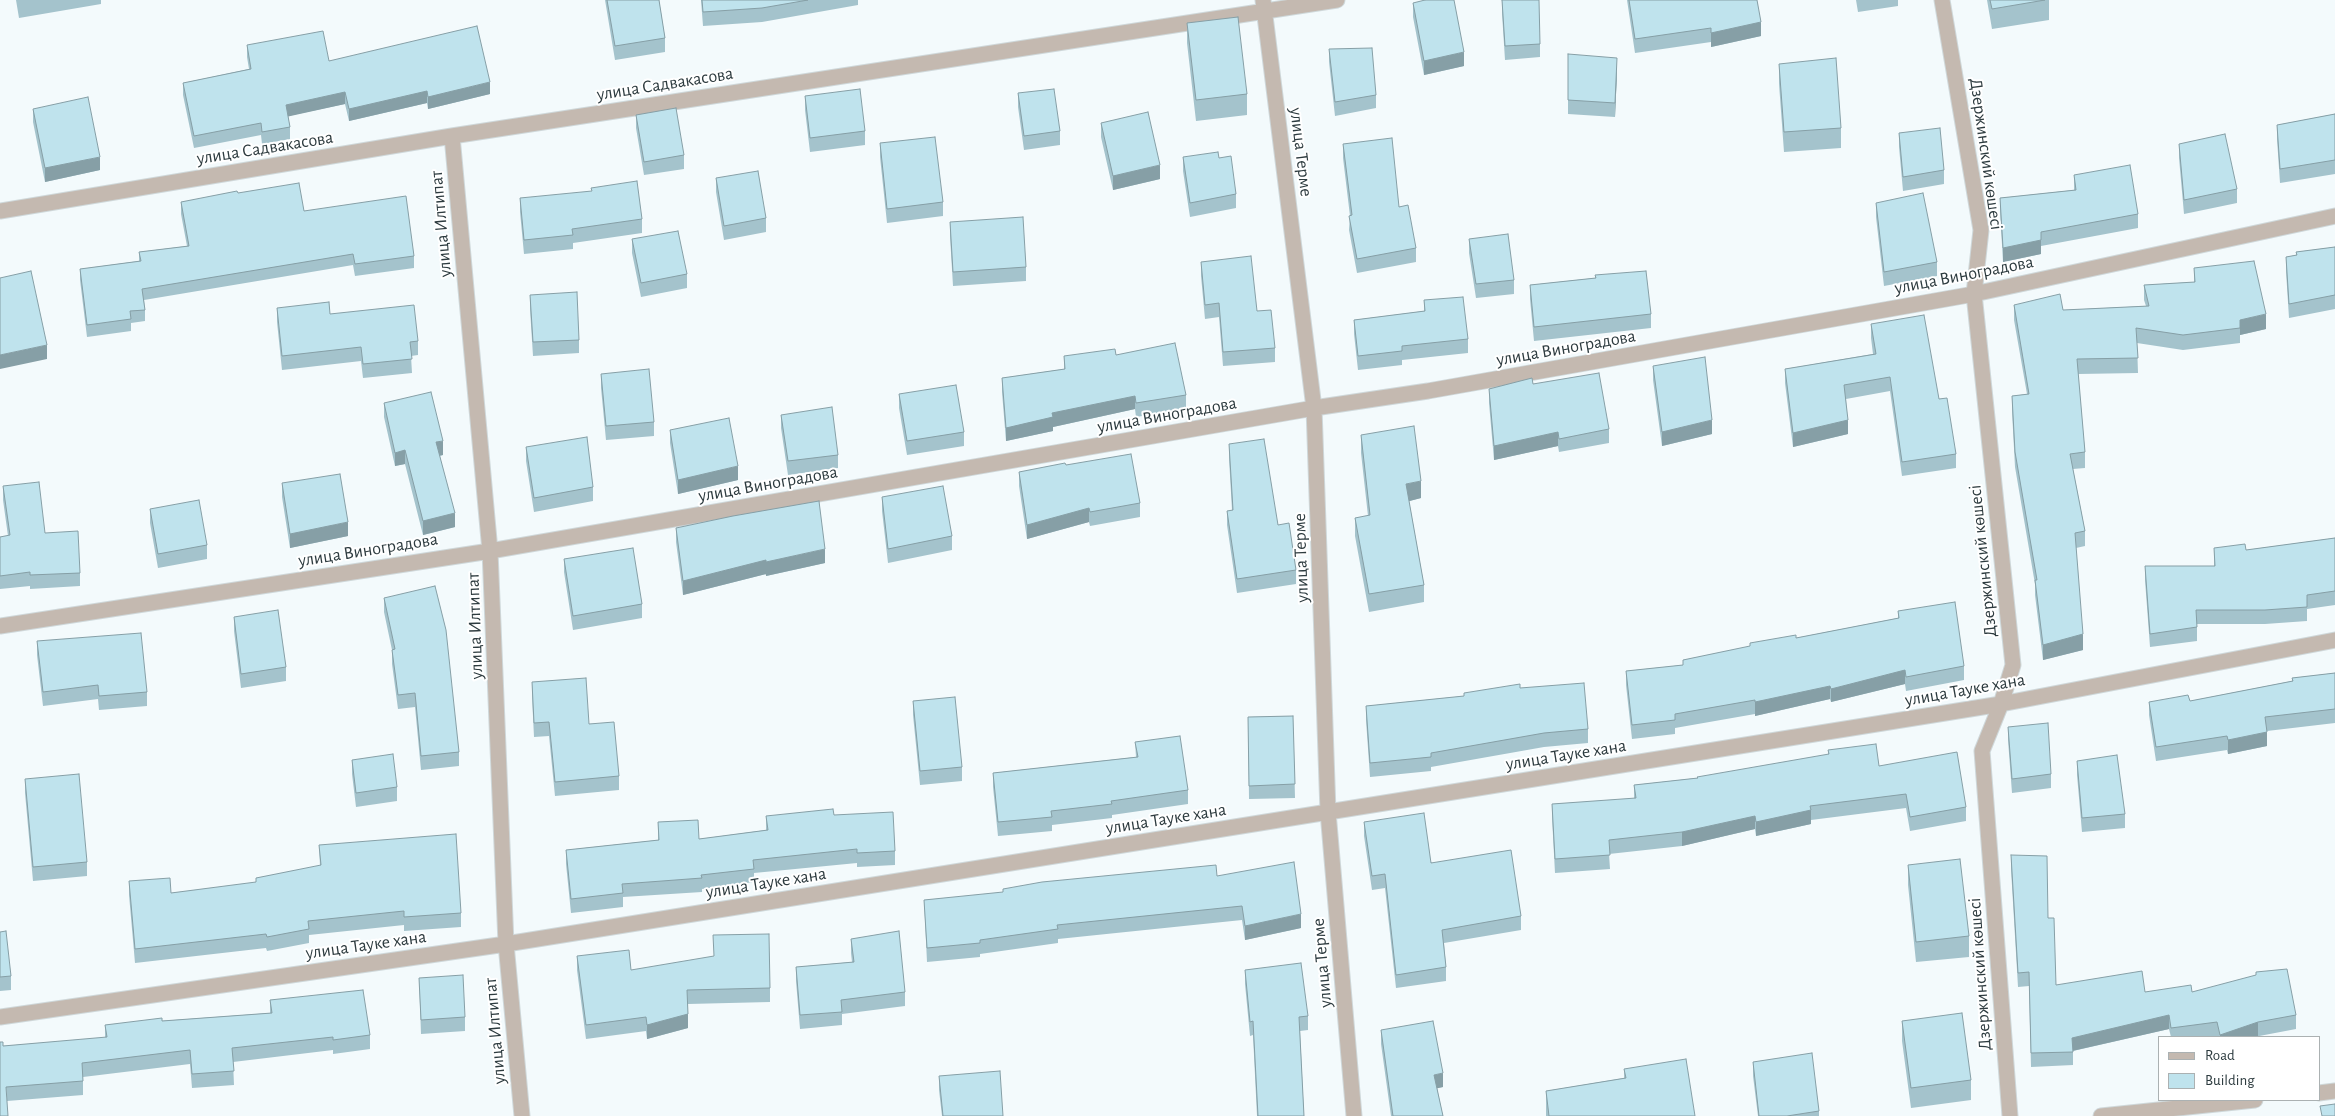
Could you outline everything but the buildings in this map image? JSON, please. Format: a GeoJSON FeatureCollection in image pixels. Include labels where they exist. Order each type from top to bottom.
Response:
{"type":"FeatureCollection","features":[{"type":"Feature","properties":{"kind":"street","name":"улица Садвакасова"},"geometry":{"type":"LineString","coordinates":[[0,211],[452,136],[1263,6],[1337,0]]}},
{"type":"Feature","properties":{"kind":"street","name":"Дзержинский көшесі"},"geometry":{"type":"LineString","coordinates":[[1942,0],[1981,230],[1974,294],[2013,665],[2001,704],[1982,751],[2010,1116]]}},
{"type":"Feature","properties":{"kind":"street","name":"улица Терме"},"geometry":{"type":"LineString","coordinates":[[1263,6],[1314,408],[1328,812],[1354,1116]]}},
{"type":"Feature","properties":{"kind":"street","name":"улица Илтипат"},"geometry":{"type":"LineString","coordinates":[[452,136],[490,551],[506,944],[522,1116]]}},
{"type":"Feature","properties":{"kind":"street","name":"улица Виноградова"},"geometry":{"type":"LineString","coordinates":[[0,626],[490,551],[1314,408],[1428,391],[1974,294],[2335,216]]}},
{"type":"Feature","properties":{"kind":"street","name":"улица Тауке хана"},"geometry":{"type":"LineString","coordinates":[[0,1016],[506,944],[2001,704],[2335,640]]}},
{"type":"Feature","properties":{"kind":"street"},"geometry":{"type":"LineString","coordinates":[[2320,1093],[2335,1091]]}},
{"type":"Feature","properties":{"kind":"street"},"geometry":{"type":"LineString","coordinates":[[2101,1116],[2245,1101]]}}]}
